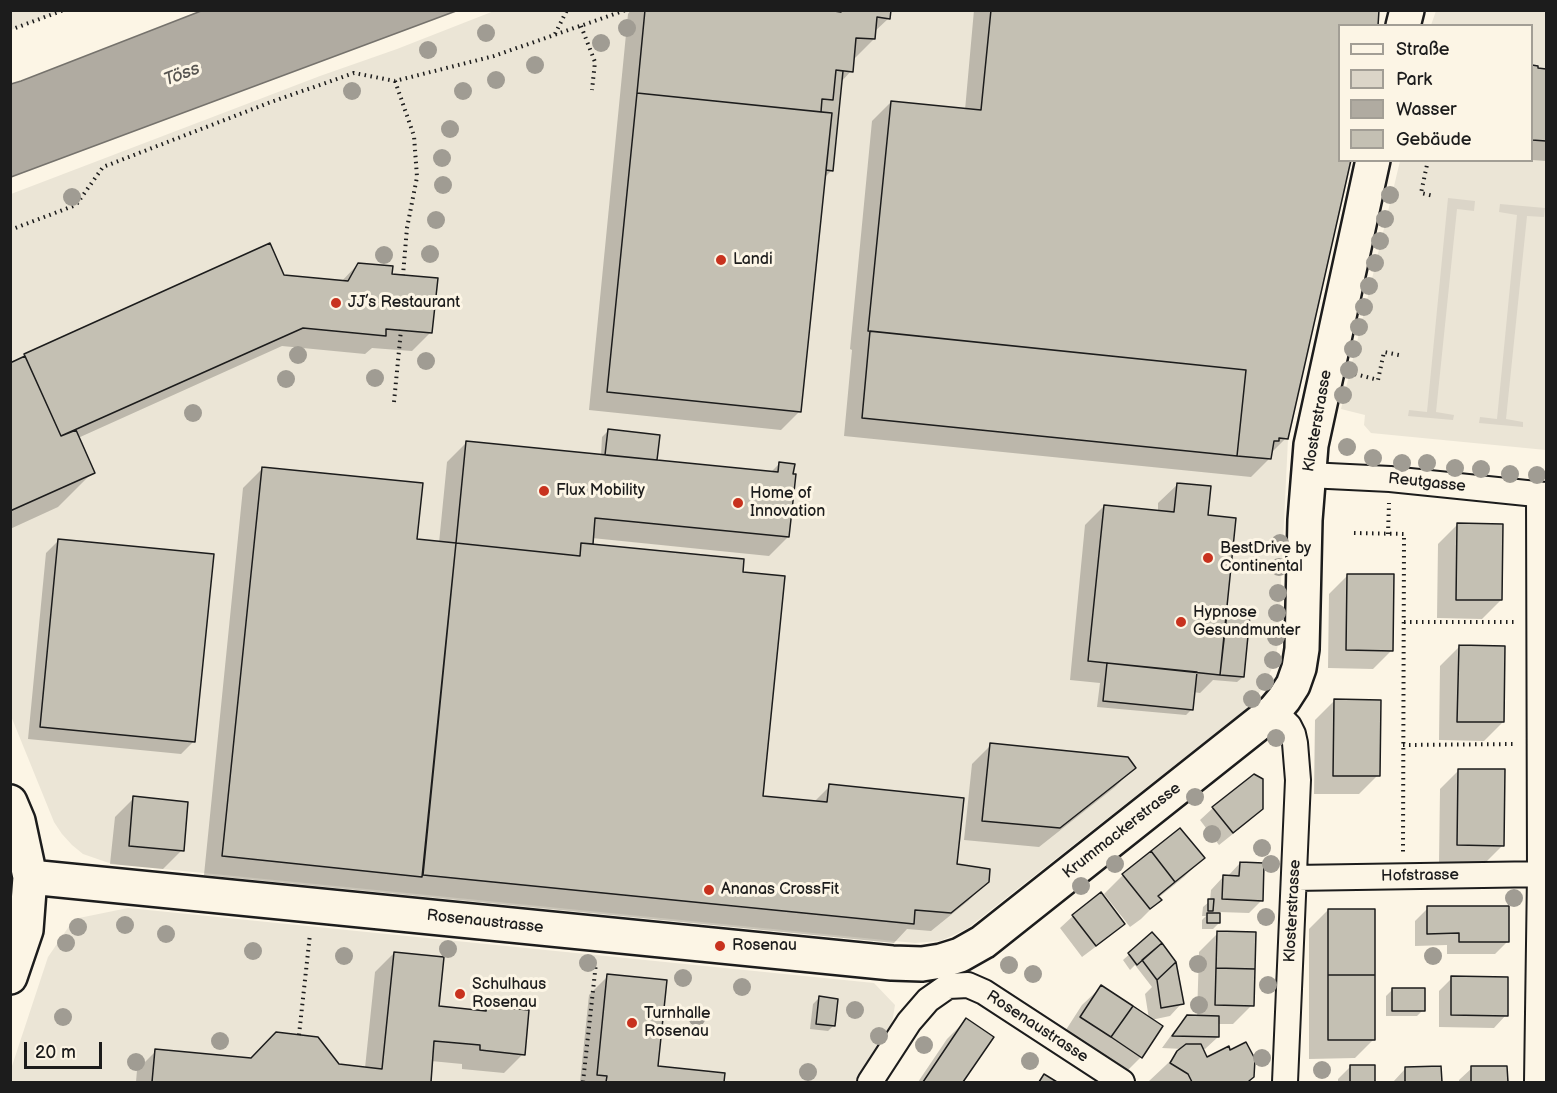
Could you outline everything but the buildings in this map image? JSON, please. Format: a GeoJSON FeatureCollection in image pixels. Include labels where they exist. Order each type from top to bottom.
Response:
{"type":"FeatureCollection","features":[{"type":"Feature","properties":{"kind":"street","name":"Klosterstrasse"},"geometry":{"type":"LineString","coordinates":[[1285,1083],[1298,780],[1295,743],[1283,698],[1299,668],[1302,649],[1311,445],[1373,162]]}},
{"type":"Feature","properties":{"kind":"street","name":"Reutgasse"},"geometry":{"type":"LineString","coordinates":[[1308,475],[1390,479],[1543,494]]}},
{"type":"Feature","properties":{"kind":"street"},"geometry":{"type":"LineString","coordinates":[[1537,1083],[1543,874],[1539,622],[1543,494]]}},
{"type":"Feature","properties":{"kind":"street","name":"Krummackerstrasse"},"geometry":{"type":"LineString","coordinates":[[870,1083],[909,1022],[960,955],[983,942],[1283,698]]}},
{"type":"Feature","properties":{"kind":"street"},"geometry":{"type":"LineString","coordinates":[[10,802],[18,821],[30,877],[26,930],[10,977]]}},
{"type":"Feature","properties":{"kind":"street","name":"Hofstrasse"},"geometry":{"type":"LineString","coordinates":[[1294,878],[1543,874]]}},
{"type":"Feature","properties":{"kind":"street","name":"Rosenaustrasse"},"geometry":{"type":"LineString","coordinates":[[30,877],[876,962],[922,964],[984,992],[1122,1083]]}},
{"type":"Feature","properties":{"kind":"path"},"geometry":{"type":"LineString","coordinates":[[10,30],[64,10]]}},
{"type":"Feature","properties":{"kind":"path"},"geometry":{"type":"LineString","coordinates":[[555,34],[567,10]]}},
{"type":"Feature","properties":{"kind":"path"},"geometry":{"type":"LineString","coordinates":[[10,230],[76,205],[103,167],[272,102],[354,73],[395,81],[494,56],[626,10]]}},
{"type":"Feature","properties":{"kind":"path"},"geometry":{"type":"LineString","coordinates":[[581,26],[595,62],[592,90]]}},
{"type":"Feature","properties":{"kind":"path"},"geometry":{"type":"LineString","coordinates":[[395,81],[414,136],[417,177],[407,228],[403,275]]}},
{"type":"Feature","properties":{"kind":"path"},"geometry":{"type":"LineString","coordinates":[[1428,162],[1420,193],[1434,196]]}},
{"type":"Feature","properties":{"kind":"path"},"geometry":{"type":"LineString","coordinates":[[394,402],[401,330]]}},
{"type":"Feature","properties":{"kind":"path"},"geometry":{"type":"LineString","coordinates":[[1346,372],[1378,380],[1384,352],[1399,355]]}},
{"type":"Feature","properties":{"kind":"path"},"geometry":{"type":"LineString","coordinates":[[1354,533],[1404,534],[1403,876]]}},
{"type":"Feature","properties":{"kind":"path"},"geometry":{"type":"LineString","coordinates":[[1404,622],[1539,622]]}},
{"type":"Feature","properties":{"kind":"path"},"geometry":{"type":"LineString","coordinates":[[1403,745],[1540,744]]}},
{"type":"Feature","properties":{"kind":"path"},"geometry":{"type":"LineString","coordinates":[[298,1035],[311,923]]}},
{"type":"Feature","properties":{"kind":"path"},"geometry":{"type":"LineString","coordinates":[[583,1083],[596,962]]}},
{"type":"Feature","properties":{"kind":"shaded area"},"geometry":{"type":"Polygon","coordinates":[[[11,10],[64,10],[64,11],[11,30],[11,10]]]}},
{"type":"Feature","properties":{"kind":"shaded area"},"geometry":{"type":"Polygon","coordinates":[[[494,11],[1379,11],[1345,24],[1338,24],[1338,162],[1351,162],[1288,439],[1278,645],[1273,666],[1263,688],[1245,710],[968,928],[940,941],[915,943],[122,865],[83,854],[62,834],[54,822],[11,716],[11,194],[320,76],[494,11]]]}},
{"type":"Feature","properties":{"kind":"shaded area"},"geometry":{"type":"Polygon","coordinates":[[[1436,11],[1546,11],[1546,450],[1371,433],[1364,425],[1365,415],[1341,409],[1400,162],[1533,162],[1533,24],[1431,24],[1436,11]]]}},
{"type":"Feature","properties":{"kind":"shaded area","name":"Schulhaus Rosenau"},"geometry":{"type":"Polygon","coordinates":[[[128,908],[874,983],[895,1005],[890,1035],[859,1082],[11,1082],[11,1069],[48,957],[74,919],[128,908]]]}},
{"type":"Feature","properties":{"kind":"green space"},"geometry":{"type":"Polygon","coordinates":[[[1448,198],[1475,201],[1474,211],[1457,209],[1436,412],[1454,415],[1453,420],[1408,416],[1409,410],[1427,412],[1448,198]]]}},
{"type":"Feature","properties":{"kind":"green space"},"geometry":{"type":"Polygon","coordinates":[[[1500,204],[1545,208],[1544,217],[1527,216],[1506,419],[1523,422],[1523,427],[1479,423],[1480,417],[1497,419],[1517,215],[1499,212],[1500,204]]]}},
{"type":"Feature","properties":{"kind":"water","name":"Töss"},"geometry":{"type":"Polygon","coordinates":[[[201,11],[456,11],[11,177],[11,84],[201,11]]]}},
{"type":"Feature","properties":{"kind":"place","name":"Landi"},"geometry":{"type":"Point","coordinates":[721,260]}},
{"type":"Feature","properties":{"kind":"place","name":"JJ’s Restaurant"},"geometry":{"type":"Point","coordinates":[336,303]}},
{"type":"Feature","properties":{"kind":"place","name":"Flux Mobility"},"geometry":{"type":"Point","coordinates":[544,491]}},
{"type":"Feature","properties":{"kind":"place","name":"Home of Innovation"},"geometry":{"type":"Point","coordinates":[738,503]}},
{"type":"Feature","properties":{"kind":"place","name":"BestDrive by Continental"},"geometry":{"type":"Point","coordinates":[1208,558]}},
{"type":"Feature","properties":{"kind":"place","name":"Hypnose Gesundmunter"},"geometry":{"type":"Point","coordinates":[1181,622]}},
{"type":"Feature","properties":{"kind":"place","name":"Ananas CrossFit"},"geometry":{"type":"Point","coordinates":[709,890]}},
{"type":"Feature","properties":{"kind":"place","name":"Rosenau"},"geometry":{"type":"Point","coordinates":[720,946]}},
{"type":"Feature","properties":{"kind":"place","name":"Schulhaus Rosenau"},"geometry":{"type":"Point","coordinates":[460,994]}},
{"type":"Feature","properties":{"kind":"place","name":"Turnhalle Rosenau"},"geometry":{"type":"Point","coordinates":[632,1023]}}]}
